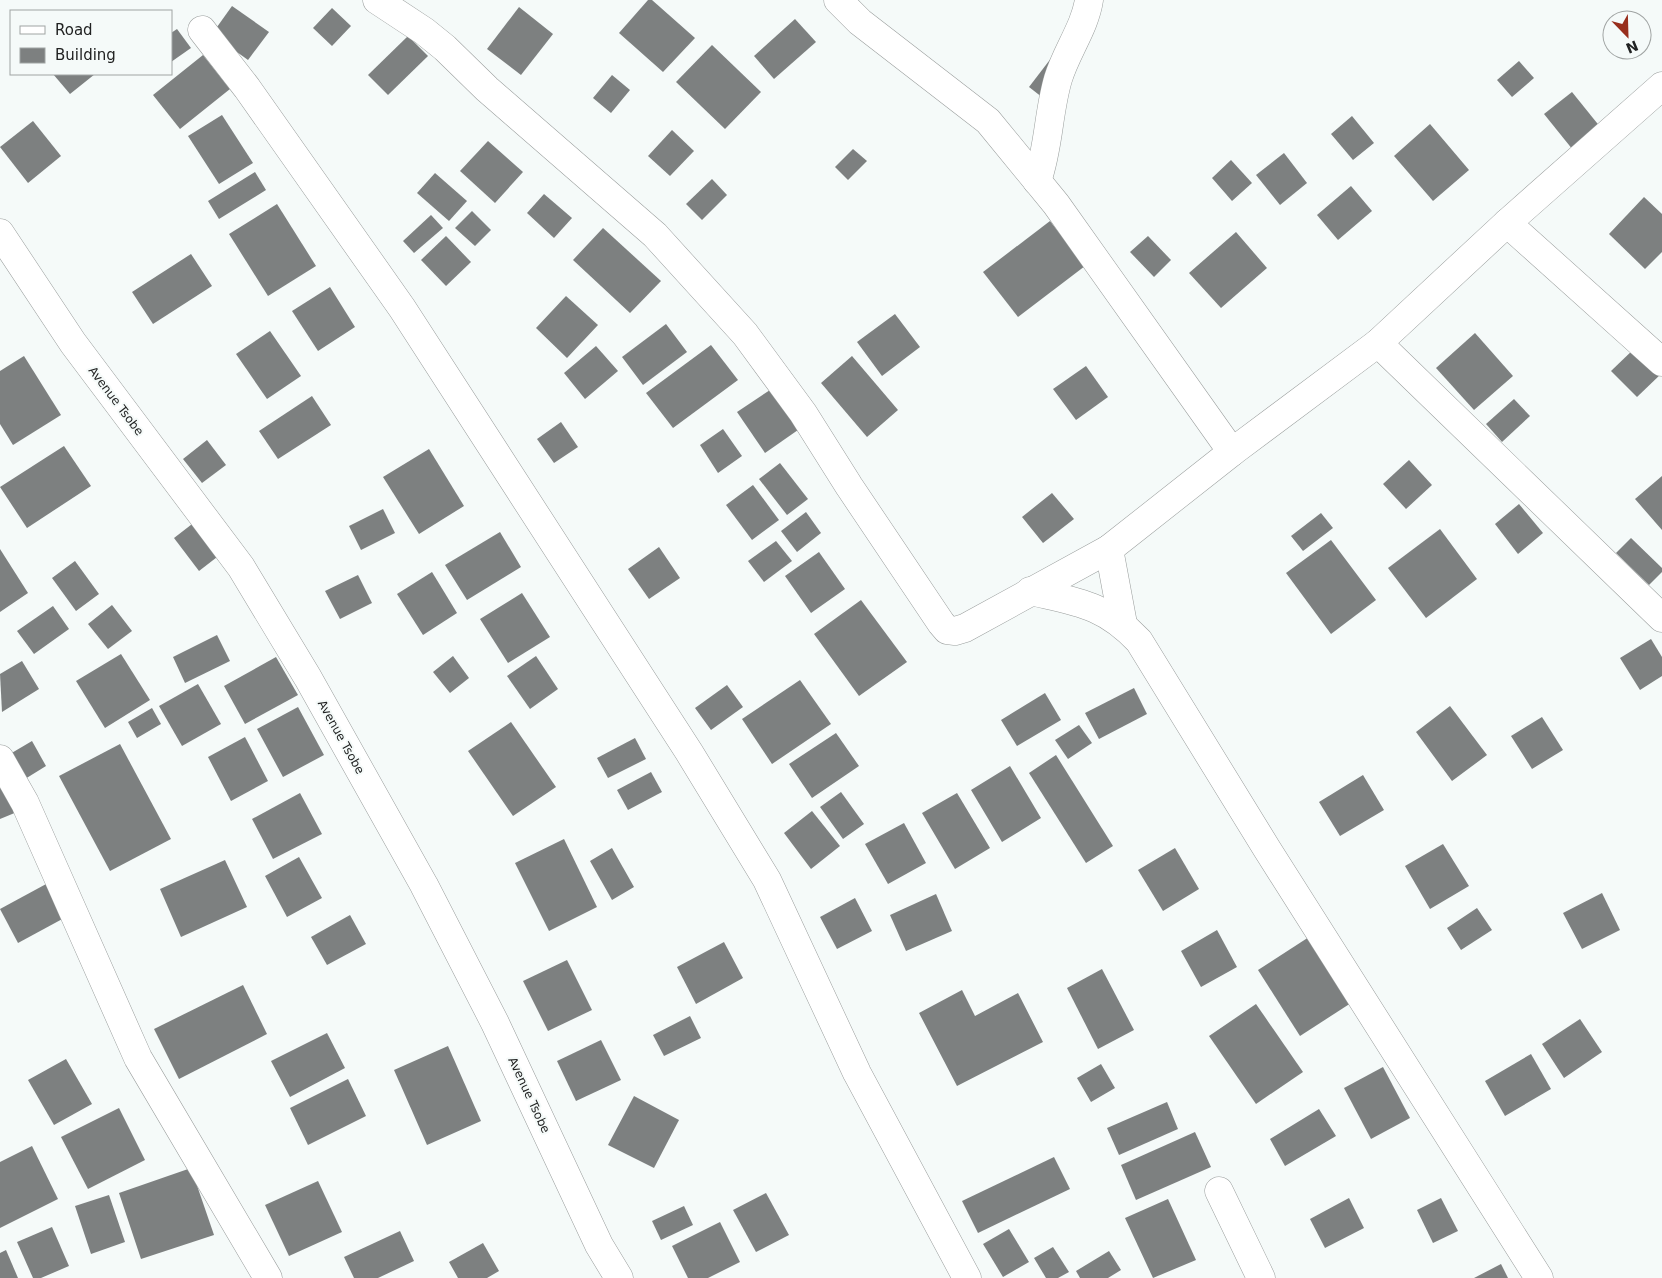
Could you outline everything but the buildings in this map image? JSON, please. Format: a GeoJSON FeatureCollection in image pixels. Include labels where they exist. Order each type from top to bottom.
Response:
{"type":"FeatureCollection","features":[{"type":"Feature","properties":{"kind":"street"},"geometry":{"type":"LineString","coordinates":[[377,0],[424,31],[445,48],[486,89],[655,235],[745,334],[803,413],[849,486],[947,630],[955,631],[965,628],[1109,549],[1232,452],[1378,343],[1507,223],[1662,86]]}},
{"type":"Feature","properties":{"kind":"street"},"geometry":{"type":"LineString","coordinates":[[838,0],[868,28],[988,121],[1056,204],[1232,452]]}},
{"type":"Feature","properties":{"kind":"street"},"geometry":{"type":"LineString","coordinates":[[1037,181],[1045,158],[1051,106],[1058,77],[1089,0]]}},
{"type":"Feature","properties":{"kind":"street"},"geometry":{"type":"LineString","coordinates":[[202,30],[247,88],[402,308],[689,752],[767,880],[857,1073],[967,1278]]}},
{"type":"Feature","properties":{"kind":"street"},"geometry":{"type":"LineString","coordinates":[[1507,223],[1662,362]]}},
{"type":"Feature","properties":{"kind":"street","name":"Avenue Tsobe"},"geometry":{"type":"LineString","coordinates":[[0,233],[73,344],[241,567],[308,678],[428,894],[495,1023],[599,1245],[619,1278]]}},
{"type":"Feature","properties":{"kind":"street"},"geometry":{"type":"LineString","coordinates":[[1378,343],[1662,618]]}},
{"type":"Feature","properties":{"kind":"street"},"geometry":{"type":"LineString","coordinates":[[1109,549],[1123,624]]}},
{"type":"Feature","properties":{"kind":"street"},"geometry":{"type":"LineString","coordinates":[[1030,591],[1088,604],[1123,624],[1138,641],[1539,1278]]}},
{"type":"Feature","properties":{"kind":"street"},"geometry":{"type":"LineString","coordinates":[[0,759],[25,803],[138,1058],[268,1278]]}},
{"type":"Feature","properties":{"kind":"street"},"geometry":{"type":"LineString","coordinates":[[1219,1191],[1261,1278]]}}]}
